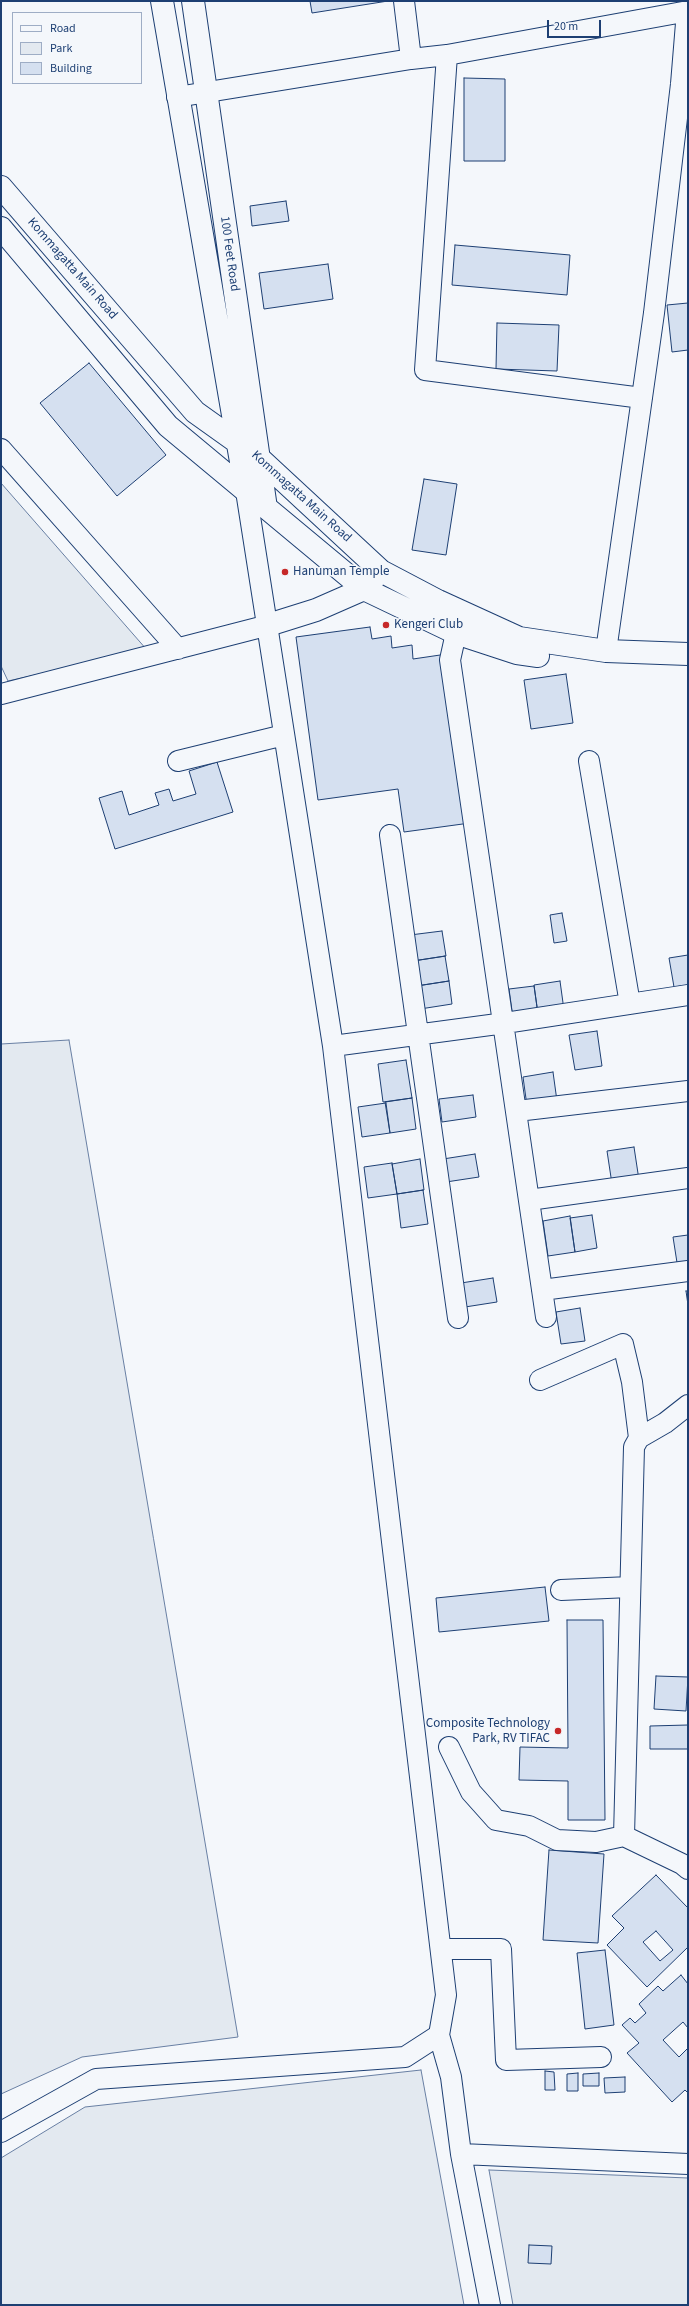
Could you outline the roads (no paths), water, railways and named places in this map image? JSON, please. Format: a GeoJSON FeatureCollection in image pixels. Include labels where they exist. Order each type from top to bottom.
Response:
{"type":"FeatureCollection","features":[{"type":"Feature","properties":{"kind":"main road","name":"100 Feet Road"},"geometry":{"type":"LineString","coordinates":[[162,1],[177,97],[246,491]]}},
{"type":"Feature","properties":{"kind":"main road","name":"100 Feet Road"},"geometry":{"type":"LineString","coordinates":[[193,1],[266,508]]}},
{"type":"Feature","properties":{"kind":"main road","name":"Kommagatta Main Road"},"geometry":{"type":"LineString","coordinates":[[1,187],[195,412],[258,457],[382,571],[438,602],[519,638],[606,651],[688,654]]}},
{"type":"Feature","properties":{"kind":"main road","name":"Kommagatta Main Road"},"geometry":{"type":"LineString","coordinates":[[1,228],[168,426],[364,589],[456,633],[517,652],[604,666],[688,669]]}},
{"type":"Feature","properties":{"kind":"main road"},"geometry":{"type":"LineString","coordinates":[[265,626],[316,610],[364,589],[382,571]]}},
{"type":"Feature","properties":{"kind":"street"},"geometry":{"type":"LineString","coordinates":[[404,1],[411,59]]}},
{"type":"Feature","properties":{"kind":"street"},"geometry":{"type":"LineString","coordinates":[[177,97],[205,91],[411,59],[447,55],[687,11],[681,84],[642,398],[606,651]]}},
{"type":"Feature","properties":{"kind":"street"},"geometry":{"type":"LineString","coordinates":[[447,55],[425,370],[642,398]]}},
{"type":"Feature","properties":{"kind":"street"},"geometry":{"type":"LineString","coordinates":[[1,449],[178,649]]}},
{"type":"Feature","properties":{"kind":"street"},"geometry":{"type":"LineString","coordinates":[[246,491],[265,626],[284,735],[332,1046],[446,1995],[439,2035],[451,2077],[461,2154],[490,2305]]}},
{"type":"Feature","properties":{"kind":"street"},"geometry":{"type":"LineString","coordinates":[[2,691],[178,649],[265,626]]}},
{"type":"Feature","properties":{"kind":"street"},"geometry":{"type":"LineString","coordinates":[[456,633],[450,660],[518,1111],[546,1318]]}},
{"type":"Feature","properties":{"kind":"street"},"geometry":{"type":"LineString","coordinates":[[178,761],[284,735]]}},
{"type":"Feature","properties":{"kind":"street"},"geometry":{"type":"LineString","coordinates":[[589,761],[630,1004]]}},
{"type":"Feature","properties":{"kind":"street"},"geometry":{"type":"LineString","coordinates":[[390,835],[458,1318]]}},
{"type":"Feature","properties":{"kind":"street"},"geometry":{"type":"LineString","coordinates":[[332,1046],[504,1024],[688,995]]}},
{"type":"Feature","properties":{"kind":"street"},"geometry":{"type":"LineString","coordinates":[[518,1111],[688,1091]]}},
{"type":"Feature","properties":{"kind":"street"},"geometry":{"type":"LineString","coordinates":[[529,1200],[688,1178]]}},
{"type":"Feature","properties":{"kind":"street"},"geometry":{"type":"LineString","coordinates":[[542,1290],[688,1271]]}},
{"type":"Feature","properties":{"kind":"street"},"geometry":{"type":"LineString","coordinates":[[540,1380],[623,1344],[632,1382],[639,1438]]}},
{"type":"Feature","properties":{"kind":"street"},"geometry":{"type":"LineString","coordinates":[[624,1836],[634,1447],[639,1438],[665,1423],[688,1405]]}},
{"type":"Feature","properties":{"kind":"street"},"geometry":{"type":"LineString","coordinates":[[561,1590],[630,1587]]}},
{"type":"Feature","properties":{"kind":"street"},"geometry":{"type":"LineString","coordinates":[[449,1747],[471,1792],[496,1820],[529,1826],[557,1840],[596,1842],[624,1836],[682,1864],[688,1869]]}},
{"type":"Feature","properties":{"kind":"street"},"geometry":{"type":"LineString","coordinates":[[440,1948],[501,1949],[506,2060],[601,2057]]}},
{"type":"Feature","properties":{"kind":"street"},"geometry":{"type":"LineString","coordinates":[[1,2132],[96,2079],[405,2057],[439,2035]]}},
{"type":"Feature","properties":{"kind":"street"},"geometry":{"type":"LineString","coordinates":[[461,2154],[688,2164]]}},
{"type":"Feature","properties":{"kind":"place","name":"Hanuman Temple"},"geometry":{"type":"Point","coordinates":[285,572]}},
{"type":"Feature","properties":{"kind":"place","name":"Kengeri Club"},"geometry":{"type":"Point","coordinates":[386,625]}},
{"type":"Feature","properties":{"kind":"place","name":"Composite Technology Park, RV TIFAC"},"geometry":{"type":"Point","coordinates":[558,1731]}}]}
